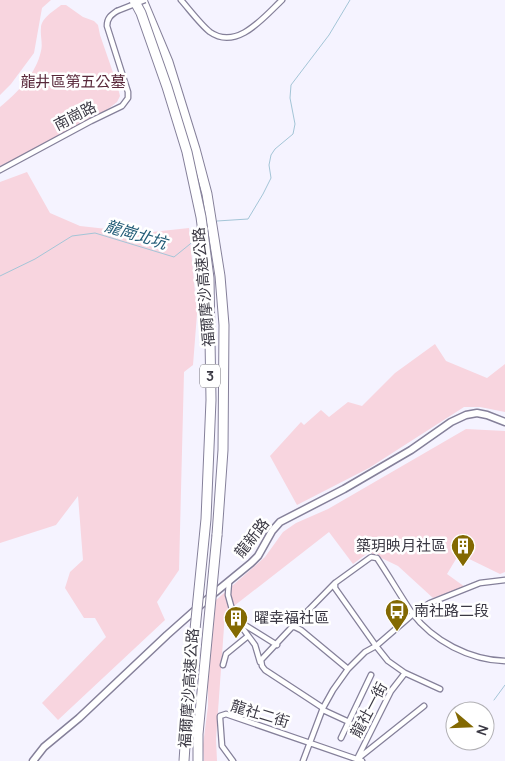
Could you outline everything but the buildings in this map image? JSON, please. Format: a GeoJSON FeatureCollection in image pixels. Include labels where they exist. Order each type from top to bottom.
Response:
{"type":"FeatureCollection","features":[{"type":"Feature","properties":{"kind":"highway","name":"福爾摩沙高速公路"},"geometry":{"type":"LineString","coordinates":[[134,0],[167,86],[186,152],[201,217],[209,278],[211,400],[206,519],[188,700],[184,761]]}},
{"type":"Feature","properties":{"kind":"highway","name":"福爾摩沙高速公路"},"geometry":{"type":"LineString","coordinates":[[144,0],[168,62],[207,194],[220,276],[224,325],[223,450],[198,734],[198,761]]}},
{"type":"Feature","properties":{"kind":"street","name":"南崗路"},"geometry":{"type":"LineString","coordinates":[[0,170],[122,106],[126,102],[128,92],[107,21],[117,11],[144,0]]}},
{"type":"Feature","properties":{"kind":"street"},"geometry":{"type":"LineString","coordinates":[[181,0],[209,31],[217,36],[226,38],[237,37],[255,26],[282,0]]}},
{"type":"Feature","properties":{"kind":"street","name":"龍新路"},"geometry":{"type":"LineString","coordinates":[[33,761],[44,747],[199,606],[251,563],[258,556],[272,531],[280,522],[344,489],[412,450],[450,422],[476,413],[505,422]]}},
{"type":"Feature","properties":{"kind":"street"},"geometry":{"type":"LineString","coordinates":[[261,663],[261,660],[335,583],[371,557],[377,558],[413,614],[436,636],[458,649],[482,658],[505,661]]}},
{"type":"Feature","properties":{"kind":"street"},"geometry":{"type":"LineString","coordinates":[[304,761],[323,709],[339,681],[364,652],[376,646],[413,614],[430,604],[480,583],[505,580]]}},
{"type":"Feature","properties":{"kind":"street"},"geometry":{"type":"LineString","coordinates":[[229,582],[229,600],[236,620],[255,645],[265,670],[323,709],[348,722]]}},
{"type":"Feature","properties":{"kind":"street"},"geometry":{"type":"LineString","coordinates":[[335,583],[335,588],[388,661],[405,674],[440,689]]}},
{"type":"Feature","properties":{"kind":"street"},"geometry":{"type":"LineString","coordinates":[[236,620],[277,645]]}},
{"type":"Feature","properties":{"kind":"street"},"geometry":{"type":"LineString","coordinates":[[292,627],[298,628],[348,669]]}},
{"type":"Feature","properties":{"kind":"street"},"geometry":{"type":"LineString","coordinates":[[222,665],[226,654],[248,636]]}},
{"type":"Feature","properties":{"kind":"street","name":"龍社一街"},"geometry":{"type":"LineString","coordinates":[[358,760],[392,690],[405,674]]}},
{"type":"Feature","properties":{"kind":"street"},"geometry":{"type":"LineString","coordinates":[[341,738],[371,675]]}},
{"type":"Feature","properties":{"kind":"street"},"geometry":{"type":"LineString","coordinates":[[358,760],[424,706]]}},
{"type":"Feature","properties":{"kind":"street","name":"龍社二街"},"geometry":{"type":"LineString","coordinates":[[233,761],[222,746],[220,716],[223,714],[358,760]]}},
{"type":"Feature","properties":{"kind":"green space"},"geometry":{"type":"Polygon","coordinates":[[[0,0],[51,0],[42,8],[34,53],[11,84],[0,95],[0,0]]]}},
{"type":"Feature","properties":{"kind":"green space","name":"龍井區第五公墓"},"geometry":{"type":"Polygon","coordinates":[[[61,5],[66,5],[98,25],[120,96],[117,102],[104,112],[75,130],[0,166],[0,107],[20,89],[31,75],[41,51],[43,21],[61,5]]]}},
{"type":"Feature","properties":{"kind":"green space"},"geometry":{"type":"Polygon","coordinates":[[[27,172],[50,213],[80,226],[143,233],[189,228],[197,314],[193,365],[184,372],[179,570],[157,602],[165,620],[58,720],[42,703],[106,637],[95,618],[84,618],[65,588],[70,572],[83,560],[78,496],[56,525],[0,543],[0,182],[27,172]]]}},
{"type":"Feature","properties":{"kind":"green space"},"geometry":{"type":"Polygon","coordinates":[[[435,344],[446,361],[487,378],[505,364],[505,412],[480,407],[464,407],[369,468],[297,505],[270,456],[301,422],[304,425],[321,410],[329,417],[348,402],[362,406],[395,373],[435,344]]]}},
{"type":"Feature","properties":{"kind":"green space"},"geometry":{"type":"Polygon","coordinates":[[[466,429],[505,431],[505,572],[500,574],[459,554],[447,574],[465,587],[433,598],[398,566],[369,552],[353,564],[329,532],[225,613],[216,739],[217,761],[204,761],[203,745],[216,600],[265,557],[283,532],[296,523],[328,509],[466,429]]]}},
{"type":"Feature","properties":{"kind":"waterway","name":"龍崗北坑"},"geometry":{"type":"LineString","coordinates":[[216,222],[248,219],[271,178],[269,165],[271,155],[275,149],[293,134],[295,124],[290,98],[291,85],[329,35],[350,0]]}},
{"type":"Feature","properties":{"kind":"waterway","name":"龍崗北坑"},"geometry":{"type":"LineString","coordinates":[[0,276],[35,259],[72,236],[95,233],[174,257],[200,236]]}},
{"type":"Feature","properties":{"kind":"waterway"},"geometry":{"type":"LineString","coordinates":[[494,700],[505,685]]}},
{"type":"Feature","properties":{"kind":"place","name":"築玥映月社區"},"geometry":{"type":"Point","coordinates":[463,567]}},
{"type":"Feature","properties":{"kind":"place","name":"南社路二段"},"geometry":{"type":"Point","coordinates":[397,632]}},
{"type":"Feature","properties":{"kind":"place","name":"曜幸福社區"},"geometry":{"type":"Point","coordinates":[236,639]}}]}
